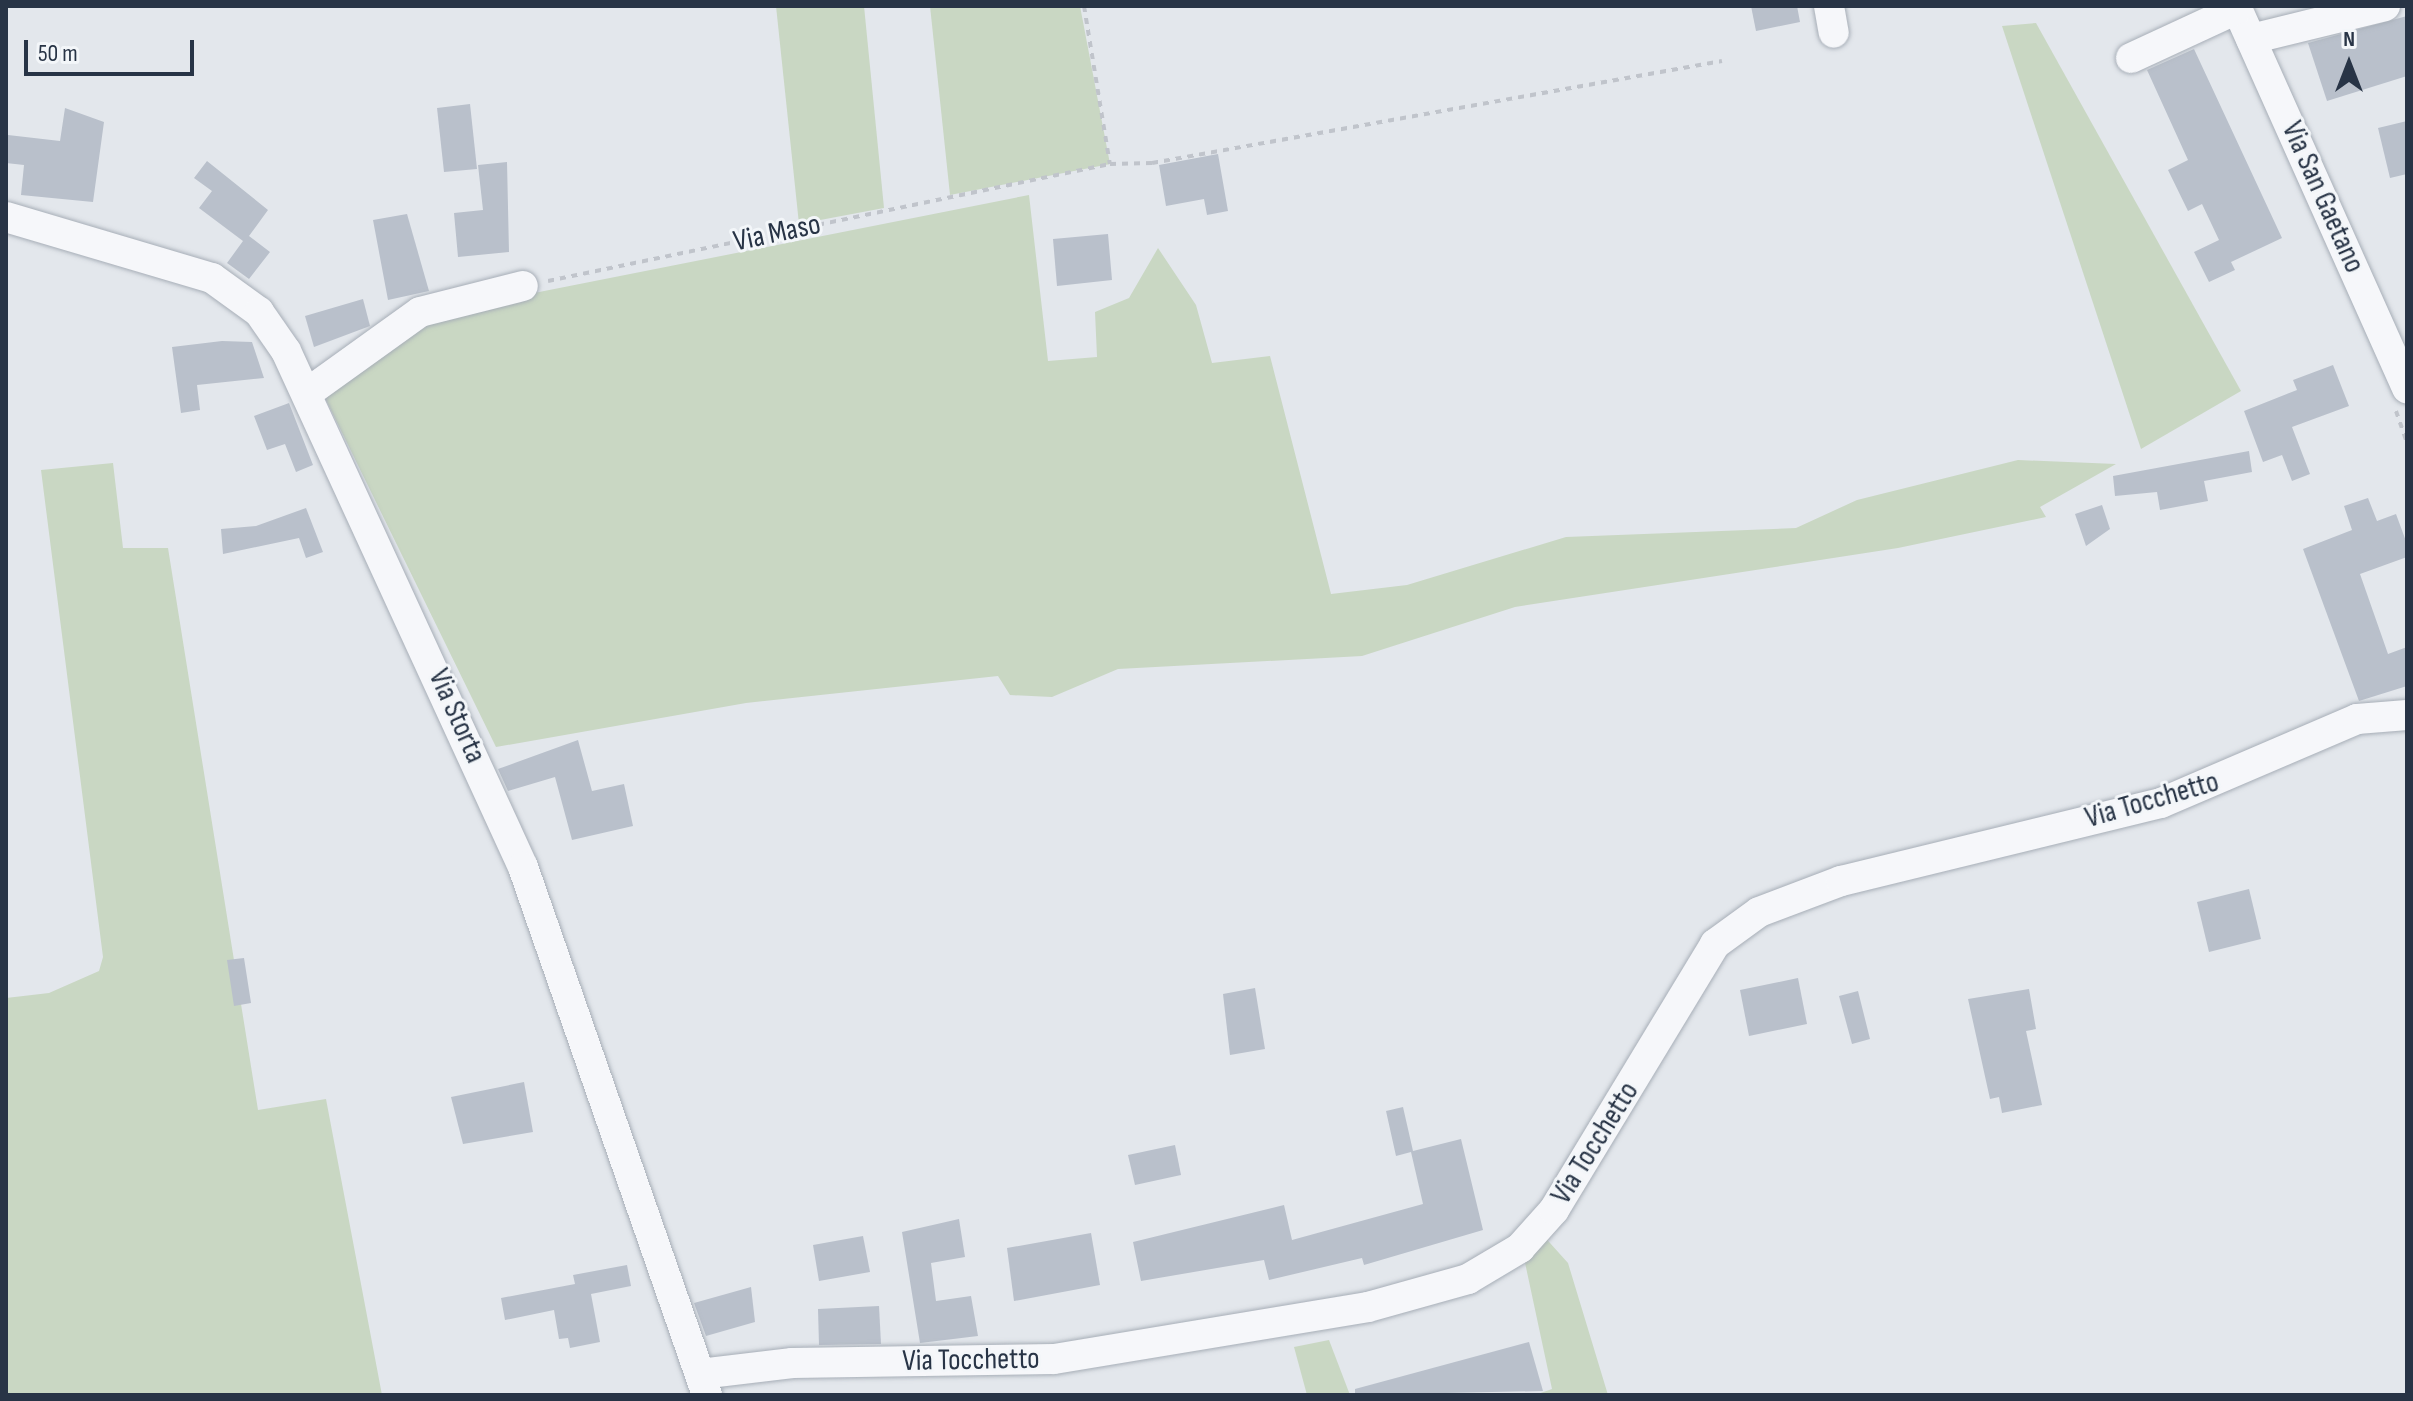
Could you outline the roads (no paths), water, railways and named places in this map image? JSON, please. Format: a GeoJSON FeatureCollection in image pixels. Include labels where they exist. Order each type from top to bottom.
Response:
{"type":"FeatureCollection","features":[{"type":"Feature","properties":{"kind":"street"},"geometry":{"type":"LineString","coordinates":[[2251,39],[2385,6]]}},
{"type":"Feature","properties":{"kind":"street"},"geometry":{"type":"LineString","coordinates":[[2131,58],[2237,8]]}},
{"type":"Feature","properties":{"kind":"street","name":"Via San Gaetano"},"geometry":{"type":"LineString","coordinates":[[2237,8],[2407,389]]}},
{"type":"Feature","properties":{"kind":"street","name":"Via Storta"},"geometry":{"type":"LineString","coordinates":[[6,217],[212,278],[259,312],[310,391],[523,867],[704,1384]]}},
{"type":"Feature","properties":{"kind":"street"},"geometry":{"type":"LineString","coordinates":[[310,391],[420,312],[523,286]]}},
{"type":"Feature","properties":{"kind":"street","name":"Via Tocchetto"},"geometry":{"type":"LineString","coordinates":[[704,1384],[792,1363],[1054,1359],[1368,1307],[1468,1279],[1520,1248],[1554,1210],[1715,944],[1759,912],[1869,874],[2161,803],[2357,719],[2407,715]]}}]}
